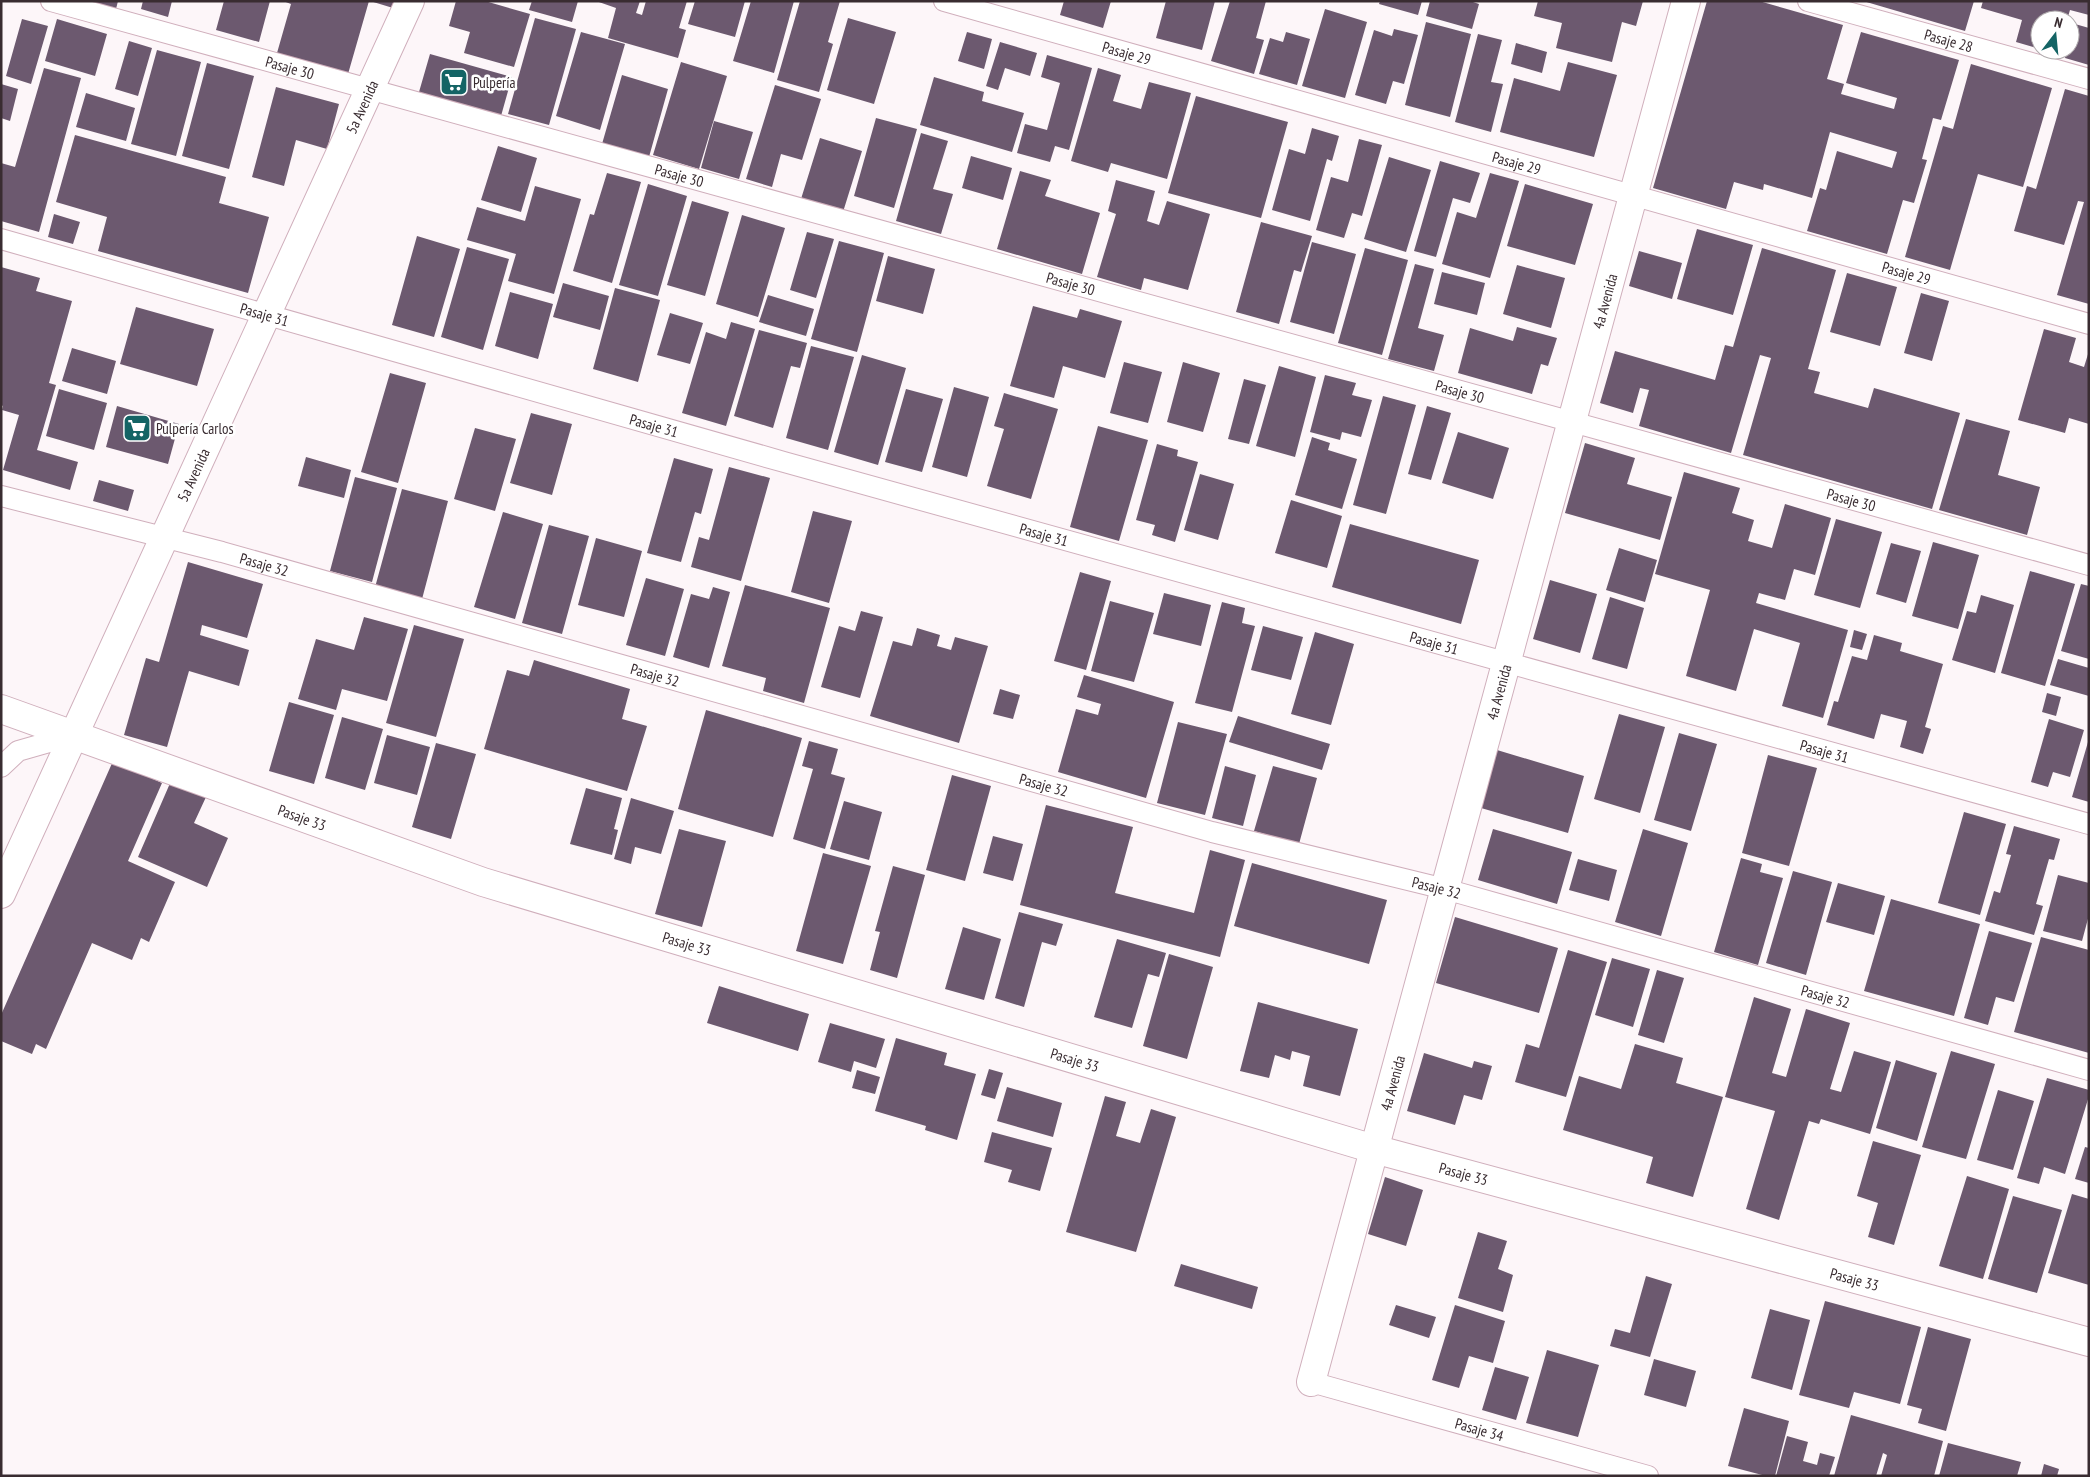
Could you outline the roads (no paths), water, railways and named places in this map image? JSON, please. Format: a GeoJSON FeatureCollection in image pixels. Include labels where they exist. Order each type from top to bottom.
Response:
{"type":"FeatureCollection","features":[{"type":"Feature","properties":{"kind":"street","name":"5a Avenida"},"geometry":{"type":"LineString","coordinates":[[1,894],[410,1]]}},
{"type":"Feature","properties":{"kind":"street","name":"4a Avenida"},"geometry":{"type":"LineString","coordinates":[[1311,1382],[1686,1]]}},
{"type":"Feature","properties":{"kind":"street","name":"Pasaje 33"},"geometry":{"type":"LineString","coordinates":[[1,709],[484,882],[1374,1149],[2089,1342]]}},
{"type":"Feature","properties":{"kind":"lane","name":"Pasaje 30"},"geometry":{"type":"LineString","coordinates":[[51,1],[2089,565]]}},
{"type":"Feature","properties":{"kind":"lane","name":"Pasaje 29"},"geometry":{"type":"LineString","coordinates":[[944,1],[2089,324]]}},
{"type":"Feature","properties":{"kind":"lane","name":"Pasaje 28"},"geometry":{"type":"LineString","coordinates":[[1808,1],[2089,79]]}},
{"type":"Feature","properties":{"kind":"lane","name":"Pasaje 31"},"geometry":{"type":"LineString","coordinates":[[1,239],[784,462],[2089,824]]}},
{"type":"Feature","properties":{"kind":"lane","name":"Pasaje 32"},"geometry":{"type":"LineString","coordinates":[[1,496],[231,555],[1212,832],[1445,889],[2089,1070]]}},
{"type":"Feature","properties":{"kind":"lane"},"geometry":{"type":"LineString","coordinates":[[1,768],[18,751],[74,735]]}},
{"type":"Feature","properties":{"kind":"lane","name":"Pasaje 34"},"geometry":{"type":"LineString","coordinates":[[1311,1382],[1648,1476]]}},
{"type":"Feature","properties":{"kind":"place","name":"Pulpería"},"geometry":{"type":"Point","coordinates":[454,82]}},
{"type":"Feature","properties":{"kind":"place","name":"Pulpería Carlos"},"geometry":{"type":"Point","coordinates":[137,428]}}]}
